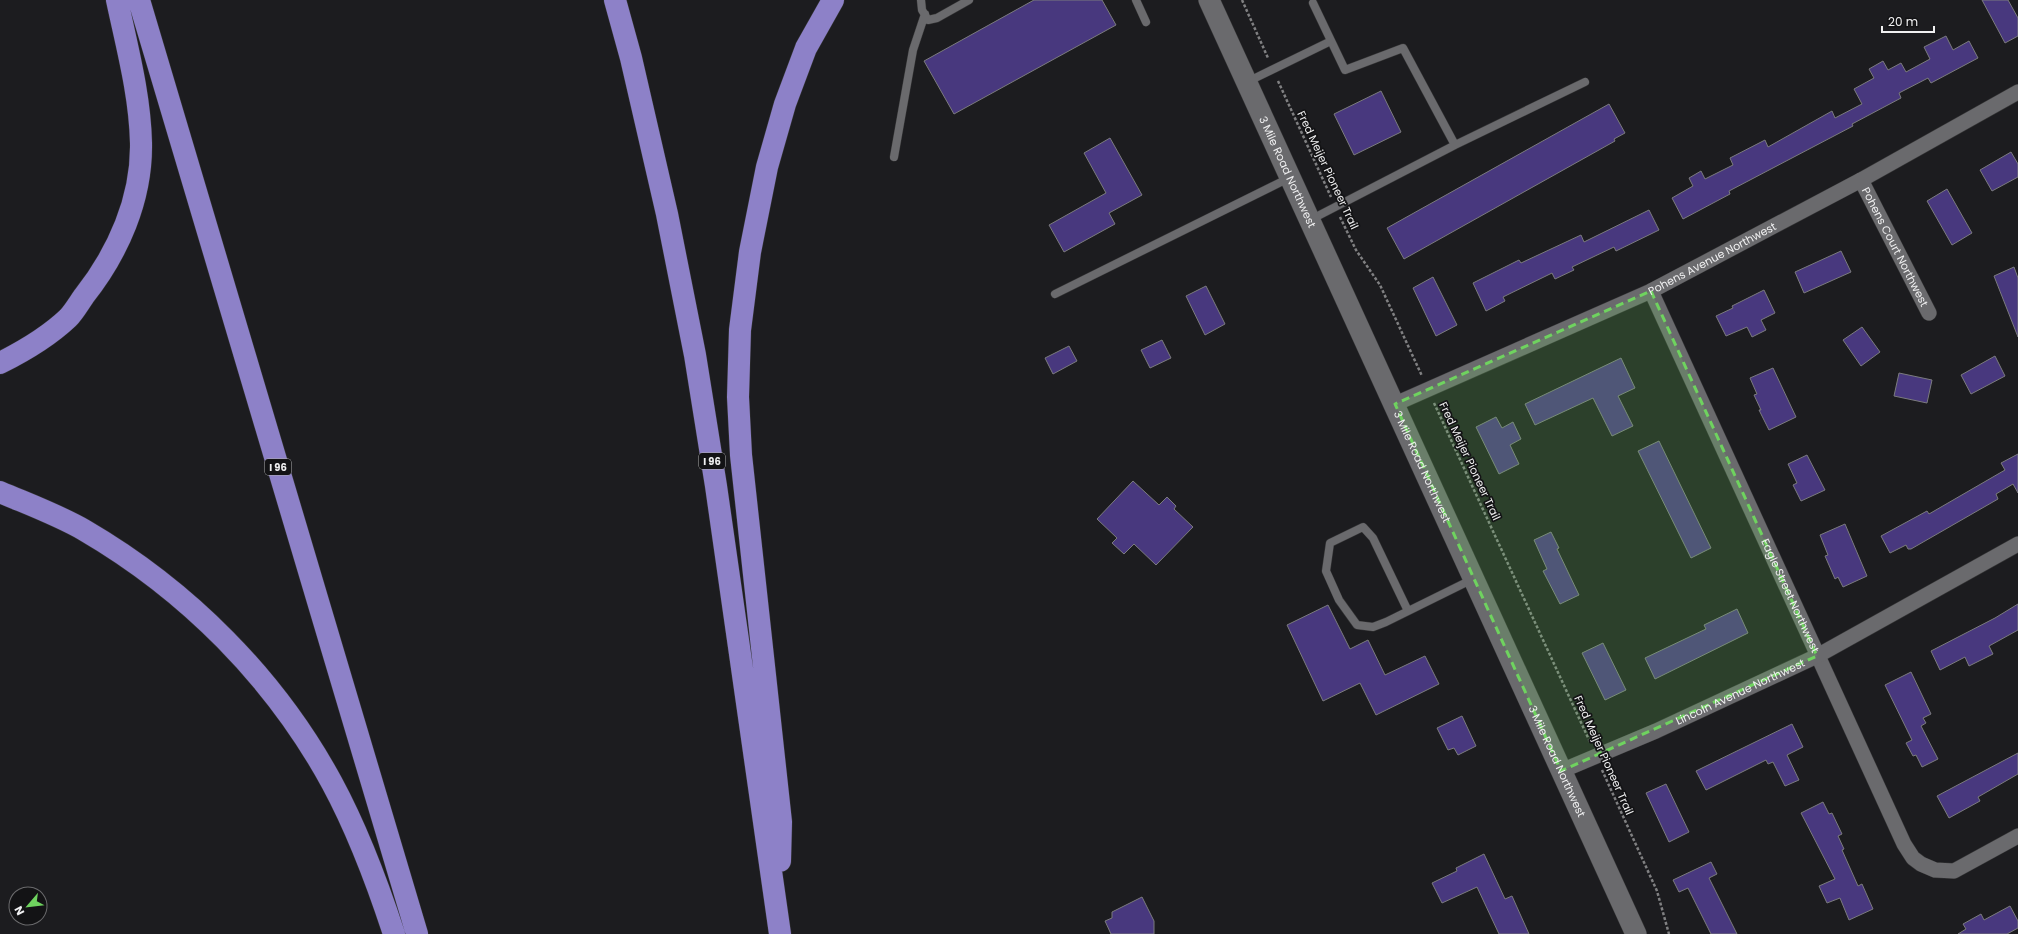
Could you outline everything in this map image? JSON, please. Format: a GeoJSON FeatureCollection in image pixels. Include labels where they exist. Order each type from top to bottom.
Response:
{"type":"FeatureCollection","features":[{"type":"Feature","properties":{"kind":"highway"},"geometry":{"type":"LineString","coordinates":[[0,363],[30,347],[68,318],[102,273],[121,235],[136,191],[141,144],[138,98],[117,0]]}},
{"type":"Feature","properties":{"kind":"highway","name":"I 96"},"geometry":{"type":"LineString","coordinates":[[139,0],[417,934]]}},
{"type":"Feature","properties":{"kind":"highway","name":"I 96"},"geometry":{"type":"LineString","coordinates":[[615,0],[631,58],[665,206],[695,354],[717,494],[779,930]]}},
{"type":"Feature","properties":{"kind":"highway"},"geometry":{"type":"LineString","coordinates":[[779,930],[781,822],[741,455],[738,397],[740,330],[750,252],[767,167],[785,104],[806,48],[833,0]]}},
{"type":"Feature","properties":{"kind":"highway"},"geometry":{"type":"LineString","coordinates":[[0,492],[83,530],[126,557],[174,592],[220,634],[260,679],[306,739],[333,783],[365,854],[394,934]]}},
{"type":"Feature","properties":{"kind":"main road","name":"3 Mile Road Northwest"},"geometry":{"type":"LineString","coordinates":[[1209,0],[1636,934]]}},
{"type":"Feature","properties":{"kind":"street","name":"Pohens Avenue Northwest"},"geometry":{"type":"LineString","coordinates":[[1395,404],[1651,291],[1861,180],[2018,92]]}},
{"type":"Feature","properties":{"kind":"street","name":"Pohens Court Northwest"},"geometry":{"type":"LineString","coordinates":[[1861,180],[1929,313]]}},
{"type":"Feature","properties":{"kind":"street","name":"Eagle Street Northwest"},"geometry":{"type":"LineString","coordinates":[[1651,291],[1904,844],[1914,858],[1922,864],[1935,870],[1954,871],[2018,836]]}},
{"type":"Feature","properties":{"kind":"street","name":"Lincoln Avenue Northwest"},"geometry":{"type":"LineString","coordinates":[[1561,771],[1656,731],[1817,656],[2018,544]]}},
{"type":"Feature","properties":{"kind":"lane"},"geometry":{"type":"LineString","coordinates":[[921,0],[922,10],[928,20],[937,18],[969,0]]}},
{"type":"Feature","properties":{"kind":"lane"},"geometry":{"type":"LineString","coordinates":[[1136,0],[1146,22]]}},
{"type":"Feature","properties":{"kind":"lane"},"geometry":{"type":"LineString","coordinates":[[1313,3],[1345,70],[1403,48],[1454,145]]}},
{"type":"Feature","properties":{"kind":"lane"},"geometry":{"type":"LineString","coordinates":[[894,157],[913,50],[925,14]]}},
{"type":"Feature","properties":{"kind":"lane"},"geometry":{"type":"LineString","coordinates":[[1246,82],[1274,70],[1331,41]]}},
{"type":"Feature","properties":{"kind":"lane"},"geometry":{"type":"LineString","coordinates":[[1309,220],[1454,145],[1585,82]]}},
{"type":"Feature","properties":{"kind":"lane"},"geometry":{"type":"LineString","coordinates":[[1054,294],[1290,178]]}},
{"type":"Feature","properties":{"kind":"lane"},"geometry":{"type":"LineString","coordinates":[[1408,611],[1373,538],[1363,527],[1330,543],[1326,571],[1339,600],[1357,625],[1373,627],[1408,611],[1474,578]]}},
{"type":"Feature","properties":{"kind":"path","name":"Fred Meijer Pioneer Trail"},"geometry":{"type":"LineString","coordinates":[[1242,0],[1335,207],[1356,250],[1380,285],[1596,756],[1657,891],[1669,934]]}},
{"type":"Feature","properties":{"kind":"highlighted area"},"geometry":{"type":"Polygon","coordinates":[[[1651,291],[1817,656],[1561,771],[1395,404],[1651,291]]]}},
{"type":"Feature","properties":{"kind":"building"},"geometry":{"type":"Polygon","coordinates":[[[1034,0],[1102,0],[1116,25],[954,114],[924,61],[1034,0]]]}},
{"type":"Feature","properties":{"kind":"building"},"geometry":{"type":"Polygon","coordinates":[[[1982,0],[2008,0],[2018,18],[2018,36],[2005,43],[1982,0]]]}},
{"type":"Feature","properties":{"kind":"building"},"geometry":{"type":"Polygon","coordinates":[[[1946,36],[1953,50],[1969,41],[1978,58],[1931,83],[1928,78],[1899,93],[1901,98],[1852,124],[1853,126],[1729,191],[1730,194],[1683,219],[1672,198],[1693,186],[1689,178],[1701,171],[1705,179],[1733,165],[1730,158],[1765,140],[1768,147],[1832,111],[1835,118],[1862,104],[1854,89],[1874,78],[1869,69],[1883,61],[1888,70],[1901,63],[1906,72],[1930,59],[1924,47],[1946,36]]]}},
{"type":"Feature","properties":{"kind":"building"},"geometry":{"type":"Polygon","coordinates":[[[1381,91],[1401,132],[1354,155],[1334,114],[1381,91]]]}},
{"type":"Feature","properties":{"kind":"building"},"geometry":{"type":"Polygon","coordinates":[[[1609,104],[1625,133],[1614,139],[1615,141],[1404,259],[1387,228],[1609,104]]]}},
{"type":"Feature","properties":{"kind":"building"},"geometry":{"type":"Polygon","coordinates":[[[1110,138],[1142,195],[1109,213],[1115,224],[1064,252],[1049,225],[1106,193],[1084,153],[1110,138]]]}},
{"type":"Feature","properties":{"kind":"building"},"geometry":{"type":"Polygon","coordinates":[[[2011,152],[2018,164],[2018,177],[1992,191],[1980,170],[2011,152]]]}},
{"type":"Feature","properties":{"kind":"building"},"geometry":{"type":"Polygon","coordinates":[[[1947,189],[1972,233],[1952,245],[1927,201],[1947,189]]]}},
{"type":"Feature","properties":{"kind":"building"},"geometry":{"type":"Polygon","coordinates":[[[1649,210],[1659,230],[1616,251],[1614,247],[1572,267],[1574,270],[1555,279],[1552,273],[1503,297],[1505,301],[1486,311],[1473,283],[1519,260],[1521,263],[1581,235],[1584,242],[1649,210]]]}},
{"type":"Feature","properties":{"kind":"building"},"geometry":{"type":"Polygon","coordinates":[[[1841,251],[1851,272],[1804,293],[1795,272],[1841,251]]]}},
{"type":"Feature","properties":{"kind":"building"},"geometry":{"type":"Polygon","coordinates":[[[2014,267],[2018,278],[2018,337],[1994,276],[2014,267]]]}},
{"type":"Feature","properties":{"kind":"building"},"geometry":{"type":"Polygon","coordinates":[[[1433,277],[1457,325],[1436,336],[1413,288],[1433,277]]]}},
{"type":"Feature","properties":{"kind":"building"},"geometry":{"type":"Polygon","coordinates":[[[1206,286],[1225,324],[1205,335],[1186,296],[1206,286]]]}},
{"type":"Feature","properties":{"kind":"building"},"geometry":{"type":"Polygon","coordinates":[[[1764,290],[1775,313],[1761,320],[1766,330],[1752,337],[1747,327],[1726,336],[1716,316],[1764,290]]]}},
{"type":"Feature","properties":{"kind":"building"},"geometry":{"type":"Polygon","coordinates":[[[1862,327],[1880,352],[1861,366],[1843,340],[1862,327]]]}},
{"type":"Feature","properties":{"kind":"building"},"geometry":{"type":"Polygon","coordinates":[[[1162,340],[1171,358],[1150,368],[1141,350],[1162,340]]]}},
{"type":"Feature","properties":{"kind":"building"},"geometry":{"type":"Polygon","coordinates":[[[1069,346],[1077,361],[1053,374],[1045,358],[1069,346]]]}},
{"type":"Feature","properties":{"kind":"building"},"geometry":{"type":"Polygon","coordinates":[[[1995,356],[2005,376],[1971,394],[1961,375],[1995,356]]]}},
{"type":"Feature","properties":{"kind":"building"},"geometry":{"type":"Polygon","coordinates":[[[1621,358],[1635,388],[1618,396],[1633,426],[1612,436],[1593,398],[1535,425],[1525,404],[1621,358]]]}},
{"type":"Feature","properties":{"kind":"building"},"geometry":{"type":"Polygon","coordinates":[[[1773,368],[1796,417],[1769,430],[1759,410],[1761,410],[1754,395],[1757,394],[1750,378],[1773,368]]]}},
{"type":"Feature","properties":{"kind":"building"},"geometry":{"type":"Polygon","coordinates":[[[1899,373],[1932,380],[1927,403],[1894,396],[1899,373]]]}},
{"type":"Feature","properties":{"kind":"building"},"geometry":{"type":"Polygon","coordinates":[[[1496,417],[1502,428],[1513,422],[1521,439],[1510,445],[1519,464],[1499,474],[1476,427],[1496,417]]]}},
{"type":"Feature","properties":{"kind":"building"},"geometry":{"type":"Polygon","coordinates":[[[1659,441],[1711,548],[1691,558],[1638,451],[1659,441]]]}},
{"type":"Feature","properties":{"kind":"building"},"geometry":{"type":"Polygon","coordinates":[[[2018,454],[2018,493],[2013,484],[1996,494],[1998,499],[1911,549],[1908,549],[1906,545],[1890,553],[1881,536],[1927,511],[1929,514],[2005,470],[2001,463],[2018,454]]]}},
{"type":"Feature","properties":{"kind":"building"},"geometry":{"type":"Polygon","coordinates":[[[1807,455],[1825,490],[1801,501],[1793,485],[1797,483],[1788,464],[1807,455]]]}},
{"type":"Feature","properties":{"kind":"building"},"geometry":{"type":"Polygon","coordinates":[[[1133,481],[1159,505],[1167,497],[1176,506],[1174,509],[1193,527],[1156,565],[1134,544],[1124,554],[1112,543],[1117,538],[1097,519],[1133,481]]]}},
{"type":"Feature","properties":{"kind":"building"},"geometry":{"type":"Polygon","coordinates":[[[1845,524],[1867,576],[1843,587],[1838,577],[1835,579],[1825,556],[1828,555],[1820,535],[1845,524]]]}},
{"type":"Feature","properties":{"kind":"building"},"geometry":{"type":"Polygon","coordinates":[[[1551,532],[1559,548],[1557,549],[1579,595],[1560,604],[1543,571],[1547,569],[1534,540],[1551,532]]]}},
{"type":"Feature","properties":{"kind":"building"},"geometry":{"type":"Polygon","coordinates":[[[2018,604],[2018,630],[1989,646],[1993,654],[1969,666],[1965,657],[1940,670],[1931,651],[1995,618],[2018,604]]]}},
{"type":"Feature","properties":{"kind":"building"},"geometry":{"type":"Polygon","coordinates":[[[1328,605],[1350,649],[1368,640],[1385,675],[1425,656],[1439,684],[1376,715],[1360,683],[1323,701],[1287,625],[1328,605]]]}},
{"type":"Feature","properties":{"kind":"building"},"geometry":{"type":"Polygon","coordinates":[[[1737,609],[1748,633],[1655,679],[1645,658],[1706,629],[1704,625],[1737,609]]]}},
{"type":"Feature","properties":{"kind":"building"},"geometry":{"type":"Polygon","coordinates":[[[1603,643],[1626,690],[1605,700],[1582,653],[1603,643]]]}},
{"type":"Feature","properties":{"kind":"building"},"geometry":{"type":"Polygon","coordinates":[[[1911,672],[1931,714],[1923,718],[1926,723],[1921,726],[1938,759],[1922,767],[1916,755],[1913,756],[1906,743],[1912,740],[1885,685],[1911,672]]]}},
{"type":"Feature","properties":{"kind":"building"},"geometry":{"type":"Polygon","coordinates":[[[1462,716],[1476,746],[1458,755],[1454,748],[1448,750],[1437,728],[1462,716]]]}},
{"type":"Feature","properties":{"kind":"building"},"geometry":{"type":"Polygon","coordinates":[[[1792,724],[1803,747],[1787,755],[1799,780],[1785,786],[1773,762],[1768,764],[1766,760],[1706,790],[1696,771],[1792,724]]]}},
{"type":"Feature","properties":{"kind":"building"},"geometry":{"type":"Polygon","coordinates":[[[2018,753],[2018,774],[1978,797],[1980,801],[1949,818],[1937,796],[2018,753]]]}},
{"type":"Feature","properties":{"kind":"building"},"geometry":{"type":"Polygon","coordinates":[[[1666,784],[1689,832],[1669,842],[1646,793],[1666,784]]]}},
{"type":"Feature","properties":{"kind":"building"},"geometry":{"type":"Polygon","coordinates":[[[1823,802],[1829,814],[1832,813],[1842,834],[1838,836],[1844,849],[1842,850],[1858,886],[1862,884],[1873,909],[1849,920],[1840,898],[1827,903],[1819,886],[1835,879],[1801,813],[1823,802]]]}},
{"type":"Feature","properties":{"kind":"building"},"geometry":{"type":"Polygon","coordinates":[[[1484,854],[1505,899],[1512,896],[1529,934],[1499,934],[1477,887],[1442,903],[1432,883],[1457,871],[1456,868],[1484,854]]]}},
{"type":"Feature","properties":{"kind":"building"},"geometry":{"type":"Polygon","coordinates":[[[1711,862],[1717,874],[1709,878],[1737,934],[1711,934],[1688,888],[1679,892],[1673,880],[1711,862]]]}},
{"type":"Feature","properties":{"kind":"building"},"geometry":{"type":"Polygon","coordinates":[[[1142,897],[1154,921],[1154,934],[1111,934],[1105,921],[1112,918],[1112,912],[1142,897]]]}},
{"type":"Feature","properties":{"kind":"building"},"geometry":{"type":"Polygon","coordinates":[[[2010,906],[2018,921],[2018,928],[2007,934],[1958,934],[1966,929],[1963,924],[1981,914],[1984,920],[2010,906]]]}}]}
